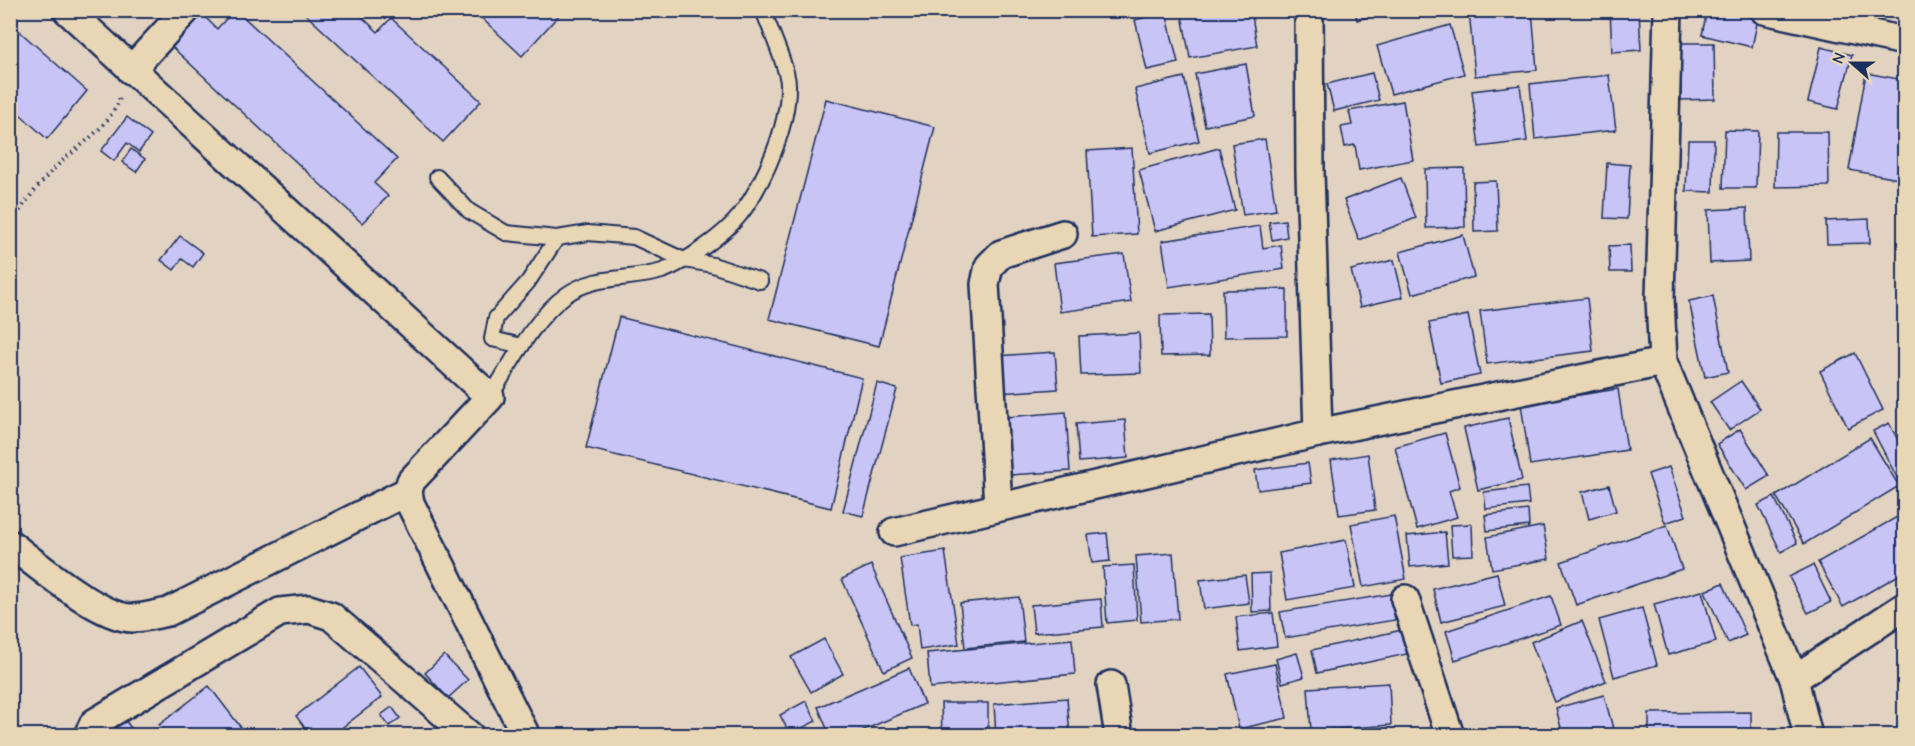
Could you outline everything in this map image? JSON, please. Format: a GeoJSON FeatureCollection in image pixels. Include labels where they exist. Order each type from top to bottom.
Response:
{"type":"FeatureCollection","features":[{"type":"Feature","properties":{"kind":"street"},"geometry":{"type":"LineString","coordinates":[[67,10],[490,397],[411,481],[408,491],[410,503],[526,735]]}},
{"type":"Feature","properties":{"kind":"street"},"geometry":{"type":"LineString","coordinates":[[131,69],[186,10]]}},
{"type":"Feature","properties":{"kind":"street"},"geometry":{"type":"LineString","coordinates":[[1309,10],[1310,172],[1318,433]]}},
{"type":"Feature","properties":{"kind":"street"},"geometry":{"type":"LineString","coordinates":[[1668,10],[1660,298],[1663,362],[1794,679],[1808,735]]}},
{"type":"Feature","properties":{"kind":"street"},"geometry":{"type":"LineString","coordinates":[[1764,10],[1905,41]]}},
{"type":"Feature","properties":{"kind":"street"},"geometry":{"type":"LineString","coordinates":[[998,506],[985,284],[989,266],[1001,254],[1063,234]]}},
{"type":"Feature","properties":{"kind":"street"},"geometry":{"type":"LineString","coordinates":[[894,532],[1318,433],[1663,362]]}},
{"type":"Feature","properties":{"kind":"street"},"geometry":{"type":"LineString","coordinates":[[10,544],[64,585],[100,608],[130,618],[168,612],[408,491]]}},
{"type":"Feature","properties":{"kind":"street"},"geometry":{"type":"LineString","coordinates":[[1406,599],[1450,735]]}},
{"type":"Feature","properties":{"kind":"street"},"geometry":{"type":"LineString","coordinates":[[1794,679],[1905,607]]}},
{"type":"Feature","properties":{"kind":"street"},"geometry":{"type":"LineString","coordinates":[[88,735],[94,723],[280,612],[309,609],[331,616],[470,735]]}},
{"type":"Feature","properties":{"kind":"street"},"geometry":{"type":"LineString","coordinates":[[1111,685],[1119,735]]}},
{"type":"Feature","properties":{"kind":"lane"},"geometry":{"type":"LineString","coordinates":[[490,397],[522,346],[552,307],[565,295],[579,287],[613,278],[663,271],[684,260],[722,232],[739,216],[757,187],[782,129],[788,82],[763,10]]}},
{"type":"Feature","properties":{"kind":"lane"},"geometry":{"type":"LineString","coordinates":[[437,177],[469,211],[506,232],[557,238],[588,233],[634,237],[684,260],[713,265],[760,281]]}},
{"type":"Feature","properties":{"kind":"lane"},"geometry":{"type":"LineString","coordinates":[[522,346],[492,339],[496,318],[528,282],[557,238]]}},
{"type":"Feature","properties":{"kind":"path"},"geometry":{"type":"LineString","coordinates":[[10,225],[27,198],[58,164],[94,135],[117,108],[131,69]]}},
{"type":"Feature","properties":{"kind":"building"},"geometry":{"type":"Polygon","coordinates":[[[234,10],[397,159],[374,183],[388,196],[362,223],[172,47],[202,14],[217,29],[234,10]]]}},
{"type":"Feature","properties":{"kind":"building"},"geometry":{"type":"Polygon","coordinates":[[[301,10],[368,10],[362,17],[378,32],[391,18],[481,101],[443,142],[301,10]]]}},
{"type":"Feature","properties":{"kind":"building"},"geometry":{"type":"Polygon","coordinates":[[[473,10],[554,10],[559,15],[522,56],[473,10]]]}},
{"type":"Feature","properties":{"kind":"building"},"geometry":{"type":"Polygon","coordinates":[[[1181,10],[1251,10],[1257,46],[1190,58],[1181,10]]]}},
{"type":"Feature","properties":{"kind":"building"},"geometry":{"type":"Polygon","coordinates":[[[1355,10],[1390,10],[1357,20],[1355,10]]]}},
{"type":"Feature","properties":{"kind":"building"},"geometry":{"type":"Polygon","coordinates":[[[1469,10],[1532,10],[1537,70],[1475,76],[1469,10]]]}},
{"type":"Feature","properties":{"kind":"building"},"geometry":{"type":"Polygon","coordinates":[[[1610,10],[1639,10],[1641,50],[1612,52],[1610,10]]]}},
{"type":"Feature","properties":{"kind":"building"},"geometry":{"type":"Polygon","coordinates":[[[1707,10],[1720,10],[1758,19],[1752,47],[1702,35],[1707,10]]]}},
{"type":"Feature","properties":{"kind":"building"},"geometry":{"type":"Polygon","coordinates":[[[1166,12],[1178,63],[1147,70],[1135,20],[1166,12]]]}},
{"type":"Feature","properties":{"kind":"building"},"geometry":{"type":"Polygon","coordinates":[[[10,23],[87,91],[47,139],[10,105],[10,23]]]}},
{"type":"Feature","properties":{"kind":"building"},"geometry":{"type":"Polygon","coordinates":[[[1450,25],[1464,74],[1391,94],[1377,46],[1450,25]]]}},
{"type":"Feature","properties":{"kind":"building"},"geometry":{"type":"Polygon","coordinates":[[[1680,43],[1714,43],[1715,99],[1681,100],[1680,43]]]}},
{"type":"Feature","properties":{"kind":"building"},"geometry":{"type":"Polygon","coordinates":[[[1821,47],[1852,55],[1838,109],[1808,102],[1821,47]]]}},
{"type":"Feature","properties":{"kind":"building"},"geometry":{"type":"Polygon","coordinates":[[[1246,64],[1255,116],[1205,126],[1195,74],[1246,64]]]}},
{"type":"Feature","properties":{"kind":"building"},"geometry":{"type":"Polygon","coordinates":[[[1372,73],[1379,100],[1334,111],[1327,84],[1372,73]]]}},
{"type":"Feature","properties":{"kind":"building"},"geometry":{"type":"Polygon","coordinates":[[[1866,73],[1904,80],[1904,180],[1849,170],[1866,73]]]}},
{"type":"Feature","properties":{"kind":"building"},"geometry":{"type":"Polygon","coordinates":[[[1609,75],[1616,130],[1535,139],[1530,84],[1609,75]]]}},
{"type":"Feature","properties":{"kind":"building"},"geometry":{"type":"Polygon","coordinates":[[[1184,77],[1199,141],[1150,153],[1135,89],[1184,77]]]}},
{"type":"Feature","properties":{"kind":"building"},"geometry":{"type":"Polygon","coordinates":[[[1520,85],[1527,141],[1479,147],[1472,91],[1520,85]]]}},
{"type":"Feature","properties":{"kind":"building"},"geometry":{"type":"Polygon","coordinates":[[[826,99],[935,127],[879,346],[769,319],[826,99]]]}},
{"type":"Feature","properties":{"kind":"building"},"geometry":{"type":"Polygon","coordinates":[[[1403,101],[1413,160],[1359,170],[1355,145],[1345,147],[1341,127],[1352,125],[1349,111],[1403,101]]]}},
{"type":"Feature","properties":{"kind":"building"},"geometry":{"type":"Polygon","coordinates":[[[127,117],[151,136],[139,152],[127,143],[114,161],[101,151],[127,117]]]}},
{"type":"Feature","properties":{"kind":"building"},"geometry":{"type":"Polygon","coordinates":[[[1725,130],[1758,131],[1756,188],[1723,188],[1725,130]]]}},
{"type":"Feature","properties":{"kind":"building"},"geometry":{"type":"Polygon","coordinates":[[[1776,132],[1828,132],[1829,186],[1775,187],[1776,132]]]}},
{"type":"Feature","properties":{"kind":"building"},"geometry":{"type":"Polygon","coordinates":[[[1265,139],[1276,210],[1243,215],[1232,144],[1265,139]]]}},
{"type":"Feature","properties":{"kind":"building"},"geometry":{"type":"Polygon","coordinates":[[[1688,140],[1714,140],[1713,192],[1686,191],[1688,140]]]}},
{"type":"Feature","properties":{"kind":"building"},"geometry":{"type":"Polygon","coordinates":[[[1132,148],[1137,234],[1092,237],[1087,151],[1132,148]]]}},
{"type":"Feature","properties":{"kind":"building"},"geometry":{"type":"Polygon","coordinates":[[[1219,148],[1235,210],[1155,231],[1139,170],[1219,148]]]}},
{"type":"Feature","properties":{"kind":"building"},"geometry":{"type":"Polygon","coordinates":[[[131,149],[145,159],[136,172],[122,162],[131,149]]]}},
{"type":"Feature","properties":{"kind":"building"},"geometry":{"type":"Polygon","coordinates":[[[1607,163],[1630,165],[1627,219],[1604,218],[1607,163]]]}},
{"type":"Feature","properties":{"kind":"building"},"geometry":{"type":"Polygon","coordinates":[[[1464,168],[1465,227],[1426,228],[1425,169],[1464,168]]]}},
{"type":"Feature","properties":{"kind":"building"},"geometry":{"type":"Polygon","coordinates":[[[1401,178],[1416,218],[1359,240],[1344,200],[1401,178]]]}},
{"type":"Feature","properties":{"kind":"building"},"geometry":{"type":"Polygon","coordinates":[[[1496,181],[1498,231],[1474,232],[1473,182],[1496,181]]]}},
{"type":"Feature","properties":{"kind":"building"},"geometry":{"type":"Polygon","coordinates":[[[1747,208],[1749,261],[1710,263],[1708,210],[1747,208]]]}},
{"type":"Feature","properties":{"kind":"building"},"geometry":{"type":"Polygon","coordinates":[[[1869,219],[1870,243],[1827,244],[1826,221],[1869,219]]]}},
{"type":"Feature","properties":{"kind":"building"},"geometry":{"type":"Polygon","coordinates":[[[1285,220],[1287,237],[1272,240],[1269,222],[1285,220]]]}},
{"type":"Feature","properties":{"kind":"building"},"geometry":{"type":"Polygon","coordinates":[[[1260,226],[1263,248],[1281,245],[1284,269],[1169,287],[1162,241],[1260,226]]]}},
{"type":"Feature","properties":{"kind":"building"},"geometry":{"type":"Polygon","coordinates":[[[1463,235],[1474,277],[1412,294],[1400,252],[1463,235]]]}},
{"type":"Feature","properties":{"kind":"building"},"geometry":{"type":"Polygon","coordinates":[[[180,236],[203,253],[193,267],[182,259],[174,270],[161,260],[180,236]]]}},
{"type":"Feature","properties":{"kind":"building"},"geometry":{"type":"Polygon","coordinates":[[[1630,245],[1631,272],[1610,272],[1609,246],[1630,245]]]}},
{"type":"Feature","properties":{"kind":"building"},"geometry":{"type":"Polygon","coordinates":[[[1124,254],[1131,302],[1060,312],[1054,263],[1124,254]]]}},
{"type":"Feature","properties":{"kind":"building"},"geometry":{"type":"Polygon","coordinates":[[[1394,260],[1403,297],[1360,307],[1351,270],[1394,260]]]}},
{"type":"Feature","properties":{"kind":"building"},"geometry":{"type":"Polygon","coordinates":[[[1287,289],[1287,336],[1224,337],[1223,290],[1287,289]]]}},
{"type":"Feature","properties":{"kind":"building"},"geometry":{"type":"Polygon","coordinates":[[[1713,296],[1728,372],[1705,377],[1689,301],[1713,296]]]}},
{"type":"Feature","properties":{"kind":"building"},"geometry":{"type":"Polygon","coordinates":[[[1587,298],[1593,351],[1487,364],[1480,311],[1587,298]]]}},
{"type":"Feature","properties":{"kind":"building"},"geometry":{"type":"Polygon","coordinates":[[[1209,314],[1210,355],[1161,356],[1160,315],[1209,314]]]}},
{"type":"Feature","properties":{"kind":"building"},"geometry":{"type":"Polygon","coordinates":[[[1468,315],[1480,375],[1441,383],[1429,323],[1468,315]]]}},
{"type":"Feature","properties":{"kind":"building"},"geometry":{"type":"Polygon","coordinates":[[[619,317],[862,378],[831,508],[586,448],[619,317]]]}},
{"type":"Feature","properties":{"kind":"building"},"geometry":{"type":"Polygon","coordinates":[[[1139,333],[1141,373],[1081,375],[1079,336],[1139,333]]]}},
{"type":"Feature","properties":{"kind":"building"},"geometry":{"type":"Polygon","coordinates":[[[1055,352],[1058,389],[998,393],[996,356],[1055,352]]]}},
{"type":"Feature","properties":{"kind":"building"},"geometry":{"type":"Polygon","coordinates":[[[1855,353],[1883,410],[1848,428],[1820,371],[1855,353]]]}},
{"type":"Feature","properties":{"kind":"building"},"geometry":{"type":"Polygon","coordinates":[[[1741,381],[1760,409],[1729,430],[1710,402],[1741,381]]]}},
{"type":"Feature","properties":{"kind":"building"},"geometry":{"type":"Polygon","coordinates":[[[877,383],[897,389],[863,516],[843,511],[877,383]]]}},
{"type":"Feature","properties":{"kind":"building"},"geometry":{"type":"Polygon","coordinates":[[[1618,389],[1627,450],[1530,465],[1521,404],[1618,389]]]}},
{"type":"Feature","properties":{"kind":"building"},"geometry":{"type":"Polygon","coordinates":[[[1066,412],[1070,471],[1010,475],[1007,417],[1066,412]]]}},
{"type":"Feature","properties":{"kind":"building"},"geometry":{"type":"Polygon","coordinates":[[[1508,418],[1522,480],[1478,490],[1464,428],[1508,418]]]}},
{"type":"Feature","properties":{"kind":"building"},"geometry":{"type":"Polygon","coordinates":[[[1125,420],[1128,458],[1079,462],[1076,424],[1125,420]]]}},
{"type":"Feature","properties":{"kind":"building"},"geometry":{"type":"Polygon","coordinates":[[[1889,423],[1904,452],[1904,491],[1873,431],[1889,423]]]}},
{"type":"Feature","properties":{"kind":"building"},"geometry":{"type":"Polygon","coordinates":[[[1740,429],[1769,476],[1746,490],[1717,444],[1740,429]]]}},
{"type":"Feature","properties":{"kind":"building"},"geometry":{"type":"Polygon","coordinates":[[[1445,433],[1460,487],[1449,491],[1457,517],[1417,529],[1395,447],[1445,433]]]}},
{"type":"Feature","properties":{"kind":"building"},"geometry":{"type":"Polygon","coordinates":[[[1870,438],[1899,486],[1804,544],[1776,496],[1870,438]]]}},
{"type":"Feature","properties":{"kind":"building"},"geometry":{"type":"Polygon","coordinates":[[[1368,454],[1375,510],[1339,515],[1331,460],[1368,454]]]}},
{"type":"Feature","properties":{"kind":"building"},"geometry":{"type":"Polygon","coordinates":[[[1308,463],[1311,483],[1258,490],[1255,470],[1308,463]]]}},
{"type":"Feature","properties":{"kind":"building"},"geometry":{"type":"Polygon","coordinates":[[[1669,467],[1686,516],[1665,523],[1648,474],[1669,467]]]}},
{"type":"Feature","properties":{"kind":"building"},"geometry":{"type":"Polygon","coordinates":[[[1609,485],[1616,511],[1589,519],[1582,492],[1609,485]]]}},
{"type":"Feature","properties":{"kind":"building"},"geometry":{"type":"Polygon","coordinates":[[[1527,487],[1529,504],[1486,509],[1484,492],[1527,487]]]}},
{"type":"Feature","properties":{"kind":"building"},"geometry":{"type":"Polygon","coordinates":[[[1774,497],[1797,543],[1781,552],[1758,505],[1774,497]]]}},
{"type":"Feature","properties":{"kind":"building"},"geometry":{"type":"Polygon","coordinates":[[[1528,510],[1529,526],[1487,531],[1485,515],[1528,510]]]}},
{"type":"Feature","properties":{"kind":"building"},"geometry":{"type":"Polygon","coordinates":[[[1904,513],[1904,572],[1843,607],[1818,562],[1904,513]]]}},
{"type":"Feature","properties":{"kind":"building"},"geometry":{"type":"Polygon","coordinates":[[[1394,516],[1406,579],[1363,587],[1351,524],[1394,516]]]}},
{"type":"Feature","properties":{"kind":"building"},"geometry":{"type":"Polygon","coordinates":[[[1472,524],[1473,555],[1452,556],[1450,525],[1472,524]]]}},
{"type":"Feature","properties":{"kind":"building"},"geometry":{"type":"Polygon","coordinates":[[[1667,525],[1682,569],[1576,605],[1561,562],[1667,525]]]}},
{"type":"Feature","properties":{"kind":"building"},"geometry":{"type":"Polygon","coordinates":[[[1543,526],[1549,559],[1492,569],[1487,537],[1543,526]]]}},
{"type":"Feature","properties":{"kind":"building"},"geometry":{"type":"Polygon","coordinates":[[[1445,532],[1448,563],[1410,567],[1407,536],[1445,532]]]}},
{"type":"Feature","properties":{"kind":"building"},"geometry":{"type":"Polygon","coordinates":[[[1107,533],[1110,561],[1092,563],[1088,535],[1107,533]]]}},
{"type":"Feature","properties":{"kind":"building"},"geometry":{"type":"Polygon","coordinates":[[[1346,540],[1355,588],[1287,600],[1279,553],[1346,540]]]}},
{"type":"Feature","properties":{"kind":"building"},"geometry":{"type":"Polygon","coordinates":[[[945,551],[959,644],[920,650],[917,624],[910,625],[900,558],[945,551]]]}},
{"type":"Feature","properties":{"kind":"building"},"geometry":{"type":"Polygon","coordinates":[[[1173,553],[1178,619],[1141,622],[1136,556],[1173,553]]]}},
{"type":"Feature","properties":{"kind":"building"},"geometry":{"type":"Polygon","coordinates":[[[871,565],[912,658],[884,671],[842,579],[871,565]]]}},
{"type":"Feature","properties":{"kind":"building"},"geometry":{"type":"Polygon","coordinates":[[[1134,565],[1137,620],[1107,623],[1103,567],[1134,565]]]}},
{"type":"Feature","properties":{"kind":"building"},"geometry":{"type":"Polygon","coordinates":[[[1813,565],[1831,602],[1808,613],[1789,577],[1813,565]]]}},
{"type":"Feature","properties":{"kind":"building"},"geometry":{"type":"Polygon","coordinates":[[[1270,573],[1271,611],[1252,612],[1251,574],[1270,573]]]}},
{"type":"Feature","properties":{"kind":"building"},"geometry":{"type":"Polygon","coordinates":[[[1497,573],[1505,606],[1441,622],[1433,589],[1497,573]]]}},
{"type":"Feature","properties":{"kind":"building"},"geometry":{"type":"Polygon","coordinates":[[[1245,575],[1249,603],[1204,609],[1200,580],[1245,575]]]}},
{"type":"Feature","properties":{"kind":"building"},"geometry":{"type":"Polygon","coordinates":[[[1723,583],[1746,635],[1728,643],[1705,591],[1723,583]]]}},
{"type":"Feature","properties":{"kind":"building"},"geometry":{"type":"Polygon","coordinates":[[[1702,591],[1716,642],[1668,655],[1654,604],[1702,591]]]}},
{"type":"Feature","properties":{"kind":"building"},"geometry":{"type":"Polygon","coordinates":[[[1391,594],[1395,620],[1285,638],[1280,612],[1391,594]]]}},
{"type":"Feature","properties":{"kind":"building"},"geometry":{"type":"Polygon","coordinates":[[[1551,596],[1561,625],[1455,660],[1446,631],[1551,596]]]}},
{"type":"Feature","properties":{"kind":"building"},"geometry":{"type":"Polygon","coordinates":[[[1019,597],[1024,642],[965,648],[960,603],[1019,597]]]}},
{"type":"Feature","properties":{"kind":"building"},"geometry":{"type":"Polygon","coordinates":[[[1101,599],[1103,627],[1034,633],[1031,605],[1101,599]]]}},
{"type":"Feature","properties":{"kind":"building"},"geometry":{"type":"Polygon","coordinates":[[[1642,608],[1657,665],[1614,677],[1599,620],[1642,608]]]}},
{"type":"Feature","properties":{"kind":"building"},"geometry":{"type":"Polygon","coordinates":[[[1273,613],[1277,646],[1240,651],[1236,617],[1273,613]]]}},
{"type":"Feature","properties":{"kind":"building"},"geometry":{"type":"Polygon","coordinates":[[[1582,621],[1606,681],[1555,702],[1531,642],[1582,621]]]}},
{"type":"Feature","properties":{"kind":"building"},"geometry":{"type":"Polygon","coordinates":[[[1402,630],[1407,654],[1317,673],[1312,650],[1402,630]]]}},
{"type":"Feature","properties":{"kind":"building"},"geometry":{"type":"Polygon","coordinates":[[[824,639],[843,674],[811,692],[791,657],[824,639]]]}},
{"type":"Feature","properties":{"kind":"building"},"geometry":{"type":"Polygon","coordinates":[[[1072,639],[1075,674],[930,688],[927,653],[1072,639]]]}},
{"type":"Feature","properties":{"kind":"building"},"geometry":{"type":"Polygon","coordinates":[[[1297,653],[1304,677],[1282,683],[1276,659],[1297,653]]]}},
{"type":"Feature","properties":{"kind":"building"},"geometry":{"type":"Polygon","coordinates":[[[444,655],[468,680],[448,698],[425,673],[444,655]]]}},
{"type":"Feature","properties":{"kind":"building"},"geometry":{"type":"Polygon","coordinates":[[[1275,664],[1287,718],[1239,729],[1227,674],[1275,664]]]}},
{"type":"Feature","properties":{"kind":"building"},"geometry":{"type":"Polygon","coordinates":[[[359,667],[382,697],[331,736],[311,736],[296,716],[359,667]]]}},
{"type":"Feature","properties":{"kind":"building"},"geometry":{"type":"Polygon","coordinates":[[[909,668],[924,704],[850,736],[830,736],[818,707],[909,668]]]}},
{"type":"Feature","properties":{"kind":"building"},"geometry":{"type":"Polygon","coordinates":[[[1389,683],[1391,725],[1311,731],[1308,688],[1389,683]]]}},
{"type":"Feature","properties":{"kind":"building"},"geometry":{"type":"Polygon","coordinates":[[[209,686],[246,734],[160,736],[164,732],[159,725],[209,686]]]}},
{"type":"Feature","properties":{"kind":"building"},"geometry":{"type":"Polygon","coordinates":[[[1604,695],[1615,736],[1563,736],[1556,708],[1604,695]]]}},
{"type":"Feature","properties":{"kind":"building"},"geometry":{"type":"Polygon","coordinates":[[[1067,698],[1070,736],[996,736],[994,704],[1067,698]]]}},
{"type":"Feature","properties":{"kind":"building"},"geometry":{"type":"Polygon","coordinates":[[[806,701],[816,721],[790,734],[780,715],[806,701]]]}},
{"type":"Feature","properties":{"kind":"building"},"geometry":{"type":"Polygon","coordinates":[[[941,703],[988,703],[988,736],[942,736],[941,703]]]}},
{"type":"Feature","properties":{"kind":"building"},"geometry":{"type":"Polygon","coordinates":[[[392,707],[400,718],[389,726],[381,715],[392,707]]]}},
{"type":"Feature","properties":{"kind":"building"},"geometry":{"type":"Polygon","coordinates":[[[1751,712],[1751,736],[1649,736],[1649,713],[1751,712]]]}},
{"type":"Feature","properties":{"kind":"building"},"geometry":{"type":"Polygon","coordinates":[[[125,720],[137,736],[105,736],[125,720]]]}}]}
